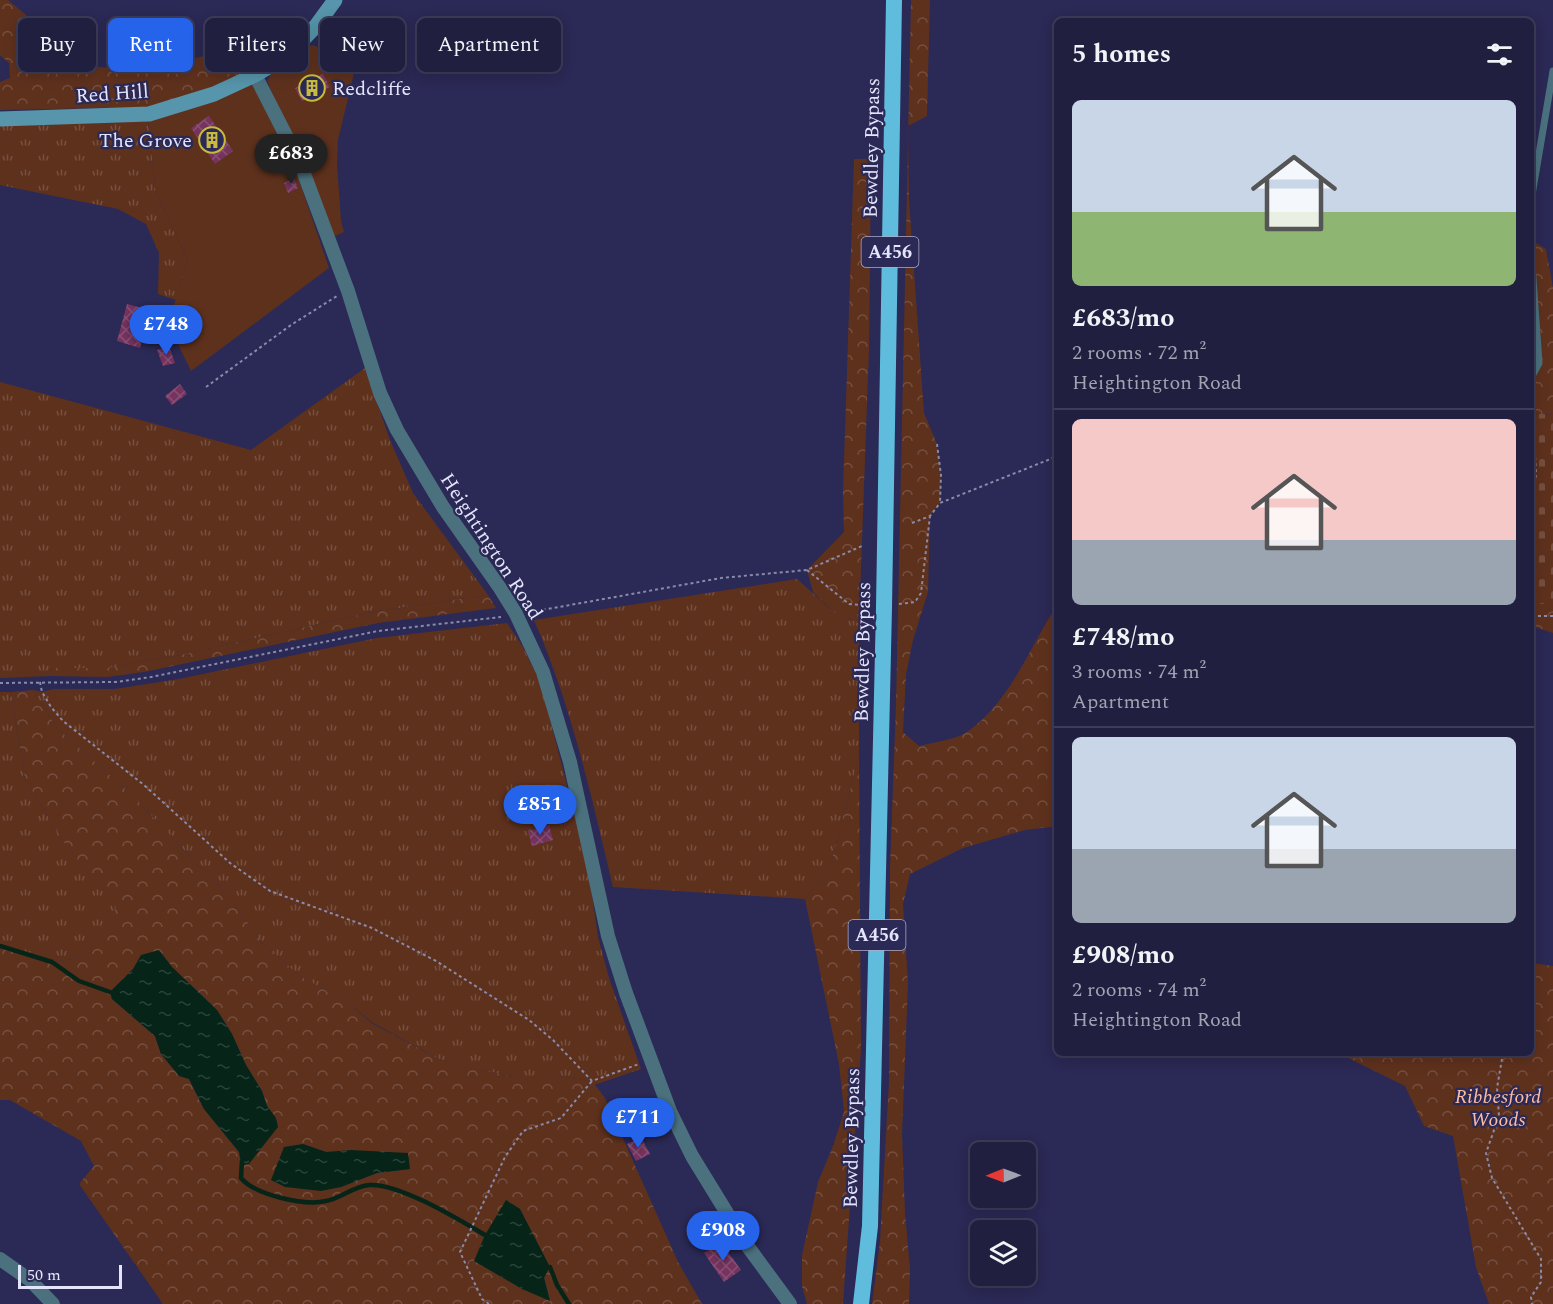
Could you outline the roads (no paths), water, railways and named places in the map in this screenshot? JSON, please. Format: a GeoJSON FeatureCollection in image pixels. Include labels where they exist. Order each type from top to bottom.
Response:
{"type":"FeatureCollection","features":[{"type":"Feature","properties":{"kind":"highway","name":"Bewdley Bypass"},"geometry":{"type":"LineString","coordinates":[[861,1304],[870,1226],[885,565],[894,0]]}},
{"type":"Feature","properties":{"kind":"main road","name":"Red Hill"},"geometry":{"type":"LineString","coordinates":[[0,119],[149,114],[214,94],[255,75],[287,56],[316,26],[335,0]]}},
{"type":"Feature","properties":{"kind":"street","name":"Heightington Road"},"geometry":{"type":"LineString","coordinates":[[255,75],[300,163],[348,291],[380,393],[397,430],[443,507],[500,588],[535,653],[552,696],[584,818],[609,936],[626,993],[670,1111],[693,1156],[746,1244],[789,1304]]}},
{"type":"Feature","properties":{"kind":"street"},"geometry":{"type":"LineString","coordinates":[[0,1259],[30,1280],[53,1304]]}},
{"type":"Feature","properties":{"kind":"lane"},"geometry":{"type":"LineString","coordinates":[[1534,183],[1553,71]]}},
{"type":"Feature","properties":{"kind":"lane"},"geometry":{"type":"LineString","coordinates":[[1534,293],[1539,363],[1534,372]]}},
{"type":"Feature","properties":{"kind":"water"},"geometry":{"type":"Polygon","coordinates":[[[159,950],[172,967],[217,1010],[262,1091],[267,1106],[276,1118],[278,1127],[249,1164],[241,1165],[239,1152],[204,1109],[189,1079],[179,1076],[161,1054],[155,1036],[112,999],[110,992],[133,969],[141,955],[159,950]]]}},
{"type":"Feature","properties":{"kind":"water"},"geometry":{"type":"Polygon","coordinates":[[[303,1144],[326,1152],[351,1150],[408,1153],[410,1169],[377,1173],[341,1187],[321,1191],[285,1187],[271,1180],[284,1147],[303,1144]]]}},
{"type":"Feature","properties":{"kind":"water"},"geometry":{"type":"Polygon","coordinates":[[[506,1200],[520,1209],[550,1267],[544,1278],[550,1301],[522,1289],[474,1261],[485,1235],[506,1200]]]}},
{"type":"Feature","properties":{"kind":"waterway"},"geometry":{"type":"LineString","coordinates":[[0,946],[52,962],[79,981],[110,992],[117,992]]}},
{"type":"Feature","properties":{"kind":"waterway"},"geometry":{"type":"LineString","coordinates":[[242,1161],[241,1178],[257,1189],[280,1198],[317,1202],[331,1200],[363,1186],[381,1186],[428,1203],[485,1235]]}},
{"type":"Feature","properties":{"kind":"waterway"},"geometry":{"type":"LineString","coordinates":[[550,1267],[557,1285],[569,1304]]}},
{"type":"Feature","properties":{"kind":"place","name":"Redcliffe"},"geometry":{"type":"Point","coordinates":[312,88]}},
{"type":"Feature","properties":{"kind":"place","name":"The Grove"},"geometry":{"type":"Point","coordinates":[212,140]}},
{"type":"Feature","properties":{"kind":"park label","name":"Ribbesford Woods"},"geometry":{"type":"Point","coordinates":[1498,1108]}}]}
